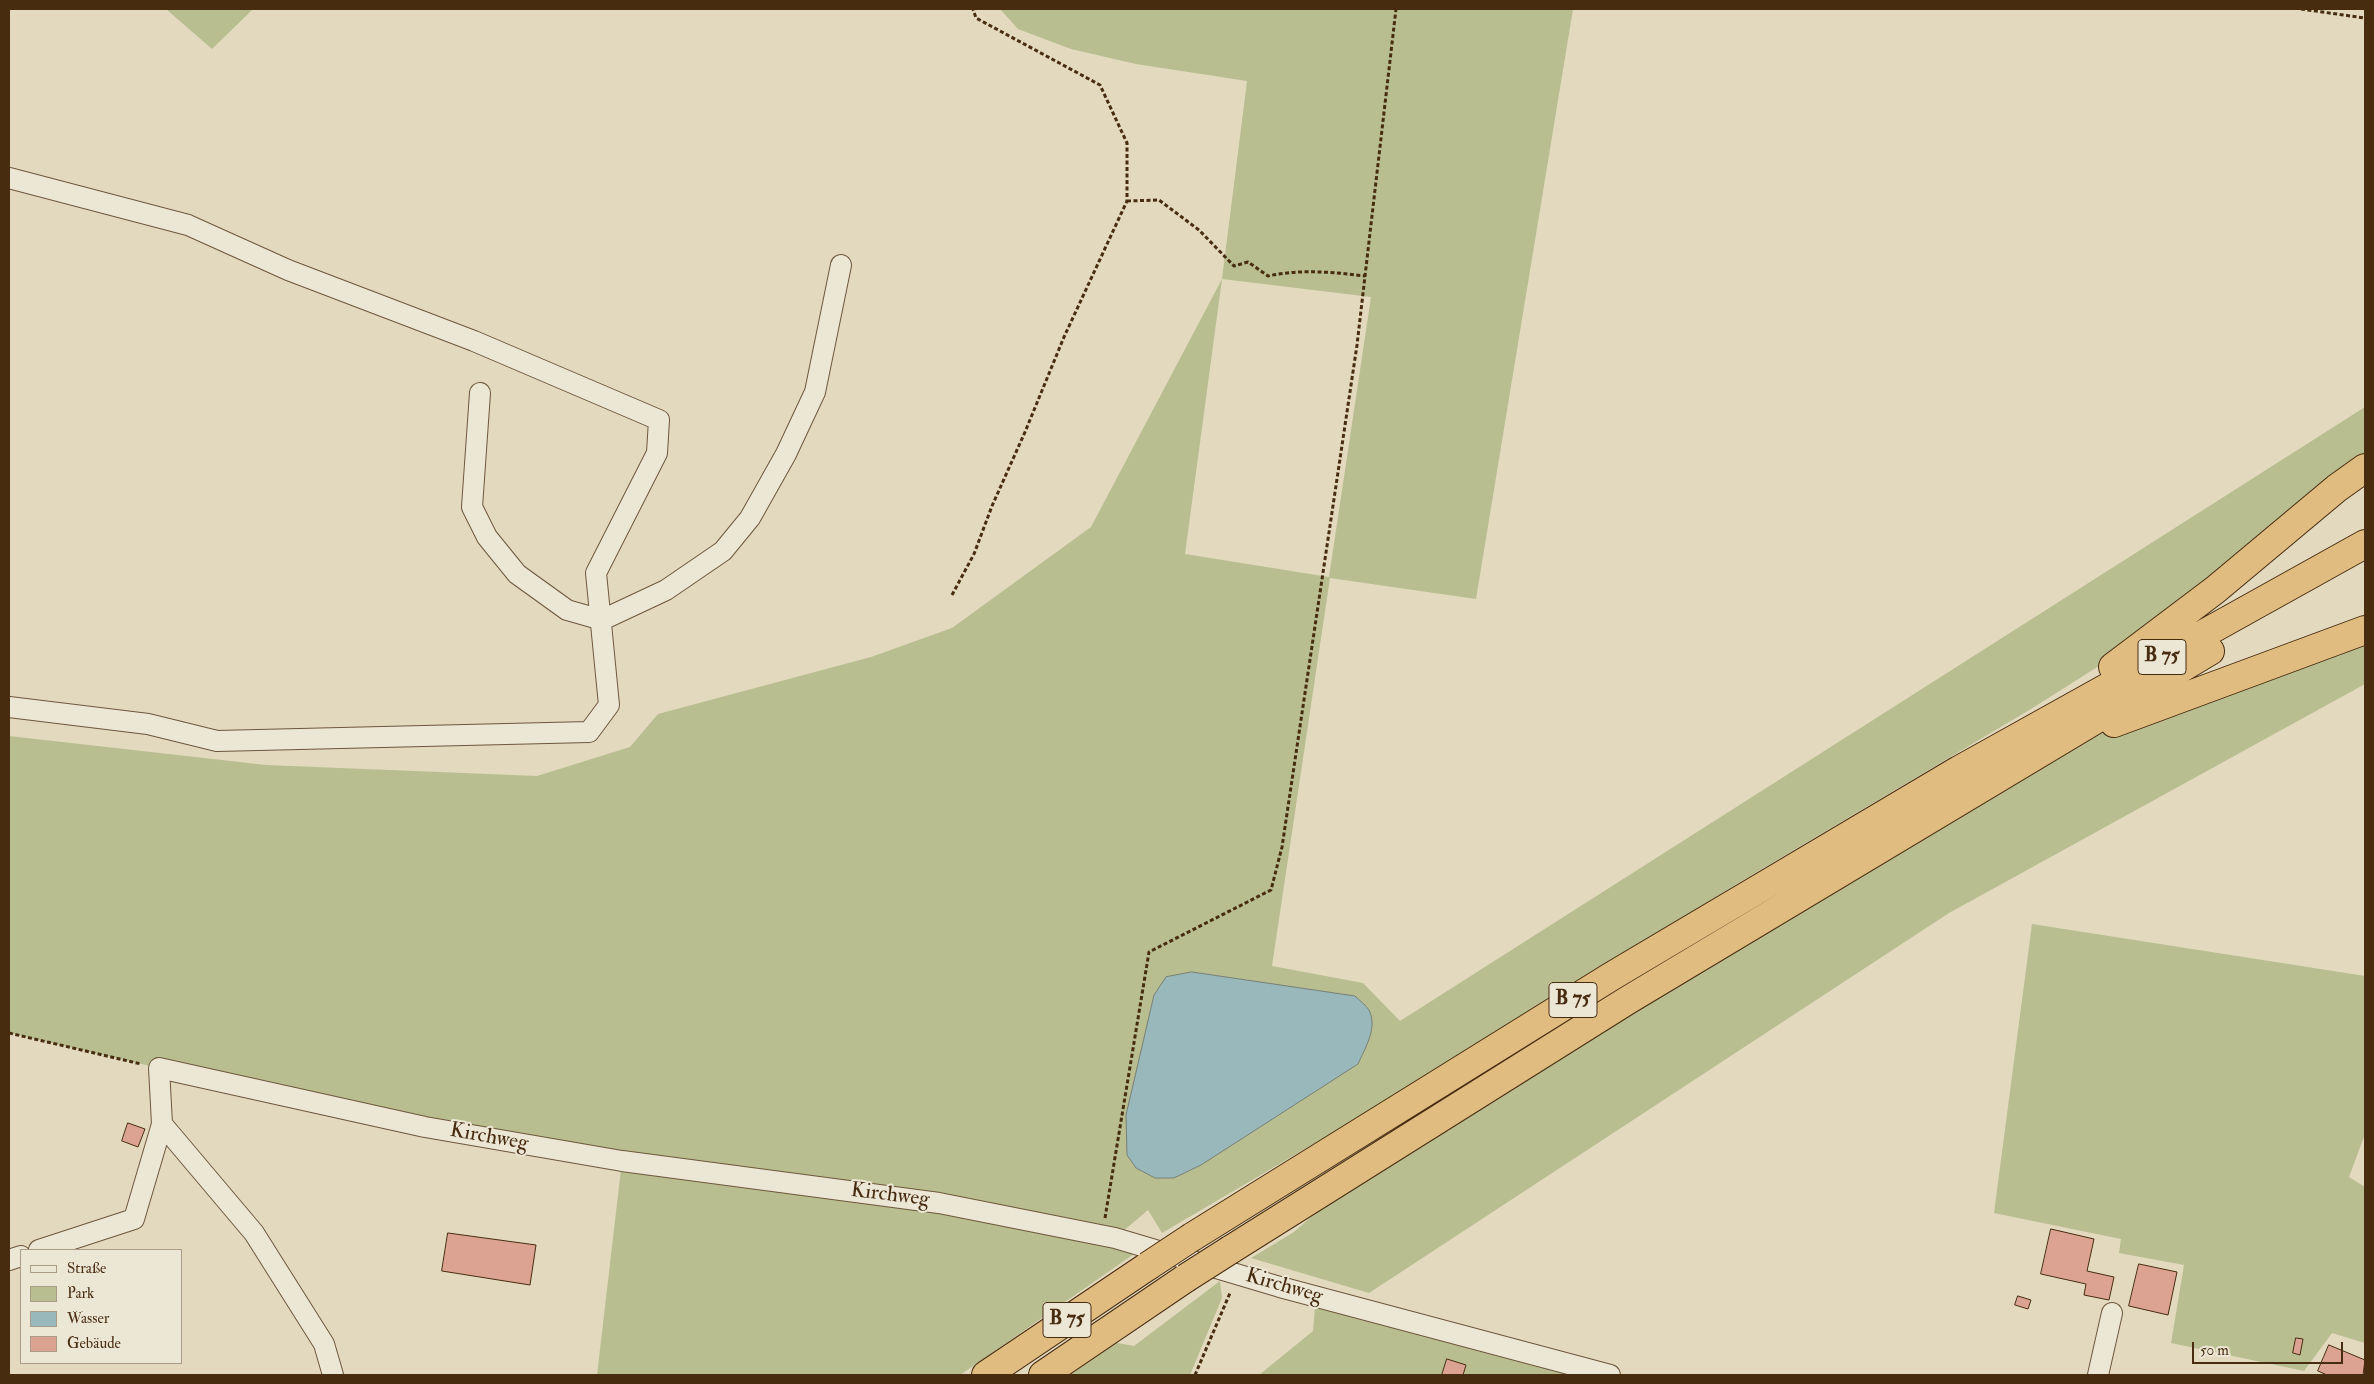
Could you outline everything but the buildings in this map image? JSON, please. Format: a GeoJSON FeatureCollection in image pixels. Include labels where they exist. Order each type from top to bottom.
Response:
{"type":"FeatureCollection","features":[{"type":"Feature","properties":{"kind":"highway"},"geometry":{"type":"LineString","coordinates":[[1959,770],[2159,634],[2337,488],[2365,468]]}},
{"type":"Feature","properties":{"kind":"highway","name":"B 75"},"geometry":{"type":"LineString","coordinates":[[986,1375],[1192,1237],[1612,976],[1959,770],[2365,544]]}},
{"type":"Feature","properties":{"kind":"highway","name":"B 75"},"geometry":{"type":"LineString","coordinates":[[1043,1375],[1186,1278],[1234,1262],[1628,1000],[2054,746],[2365,556]]}},
{"type":"Feature","properties":{"kind":"highway"},"geometry":{"type":"LineString","coordinates":[[2054,746],[2365,630]]}},
{"type":"Feature","properties":{"kind":"street"},"geometry":{"type":"LineString","coordinates":[[9,178],[188,225],[288,270],[474,342],[659,420],[657,453],[596,573],[609,705],[589,732],[217,741],[148,724],[9,707]]}},
{"type":"Feature","properties":{"kind":"street"},"geometry":{"type":"LineString","coordinates":[[480,393],[472,507],[487,537],[517,574],[567,610],[602,620],[666,590],[723,551],[750,518],[786,454],[815,392],[842,266]]}},
{"type":"Feature","properties":{"kind":"street"},"geometry":{"type":"LineString","coordinates":[[42,1249],[134,1219],[162,1124],[159,1068]]}},
{"type":"Feature","properties":{"kind":"street","name":"Kirchweg"},"geometry":{"type":"LineString","coordinates":[[159,1068],[425,1127],[622,1161],[939,1203],[1234,1262],[1610,1375]]}},
{"type":"Feature","properties":{"kind":"street"},"geometry":{"type":"LineString","coordinates":[[162,1124],[254,1233],[324,1344],[332,1375]]}},
{"type":"Feature","properties":{"kind":"street"},"geometry":{"type":"LineString","coordinates":[[2098,1375],[2112,1313]]}},
{"type":"Feature","properties":{"kind":"path"},"geometry":{"type":"LineString","coordinates":[[952,595],[974,554],[992,506],[1025,432],[1064,336],[1128,200],[1127,143],[1100,85],[976,18],[973,9]]}},
{"type":"Feature","properties":{"kind":"path"},"geometry":{"type":"LineString","coordinates":[[1102,1235],[1149,952],[1271,890],[1282,847],[1357,345],[1396,9]]}},
{"type":"Feature","properties":{"kind":"path"},"geometry":{"type":"LineString","coordinates":[[2301,9],[2365,18]]}},
{"type":"Feature","properties":{"kind":"path"},"geometry":{"type":"LineString","coordinates":[[1128,200],[1159,200],[1199,230],[1234,266],[1248,262],[1268,276],[1290,271],[1333,272],[1365,276]]}},
{"type":"Feature","properties":{"kind":"path"},"geometry":{"type":"LineString","coordinates":[[9,1033],[159,1068]]}},
{"type":"Feature","properties":{"kind":"path"},"geometry":{"type":"LineString","coordinates":[[1195,1375],[1234,1262]]}},
{"type":"Feature","properties":{"kind":"green space"},"geometry":{"type":"Polygon","coordinates":[[[166,9],[253,9],[212,49],[166,9]]]}},
{"type":"Feature","properties":{"kind":"green space"},"geometry":{"type":"Polygon","coordinates":[[[1000,9],[1573,9],[1476,599],[1330,578],[1272,966],[1363,983],[1400,1021],[2365,407],[2365,455],[2102,664],[2031,709],[1735,885],[1366,1113],[1162,1233],[1148,1210],[1115,1238],[1089,1240],[1134,1254],[960,1375],[597,1375],[622,1161],[159,1068],[9,1033],[9,736],[266,765],[537,776],[630,747],[658,714],[871,657],[952,628],[1091,527],[1222,279],[1247,81],[1136,64],[1071,49],[1018,29],[1000,9]],[[1222,279],[1185,554],[1329,577],[1371,297],[1222,279]]]}},
{"type":"Feature","properties":{"kind":"green space"},"geometry":{"type":"Polygon","coordinates":[[[2365,633],[2365,684],[1949,913],[1369,1293],[1251,1258],[1294,1232],[1318,1211],[1503,1089],[2058,756],[2106,731],[2365,633]]]}},
{"type":"Feature","properties":{"kind":"green space"},"geometry":{"type":"Polygon","coordinates":[[[2032,924],[2365,976],[2365,1134],[2349,1177],[2365,1187],[2365,1343],[2332,1333],[2304,1371],[2171,1343],[2184,1265],[2119,1253],[2121,1239],[1994,1213],[2032,924]]]}},
{"type":"Feature","properties":{"kind":"green space"},"geometry":{"type":"Polygon","coordinates":[[[1220,1281],[1222,1298],[1190,1375],[1063,1375],[1112,1342],[1134,1346],[1220,1281]]]}},
{"type":"Feature","properties":{"kind":"green space"},"geometry":{"type":"Polygon","coordinates":[[[1316,1296],[1610,1375],[1259,1375],[1313,1331],[1316,1296]]]}},
{"type":"Feature","properties":{"kind":"water"},"geometry":{"type":"Polygon","coordinates":[[[1192,972],[1355,996],[1369,1010],[1372,1024],[1371,1031],[1358,1064],[1201,1165],[1174,1178],[1155,1178],[1136,1168],[1127,1155],[1126,1115],[1154,995],[1166,977],[1192,972]]]}}]}
